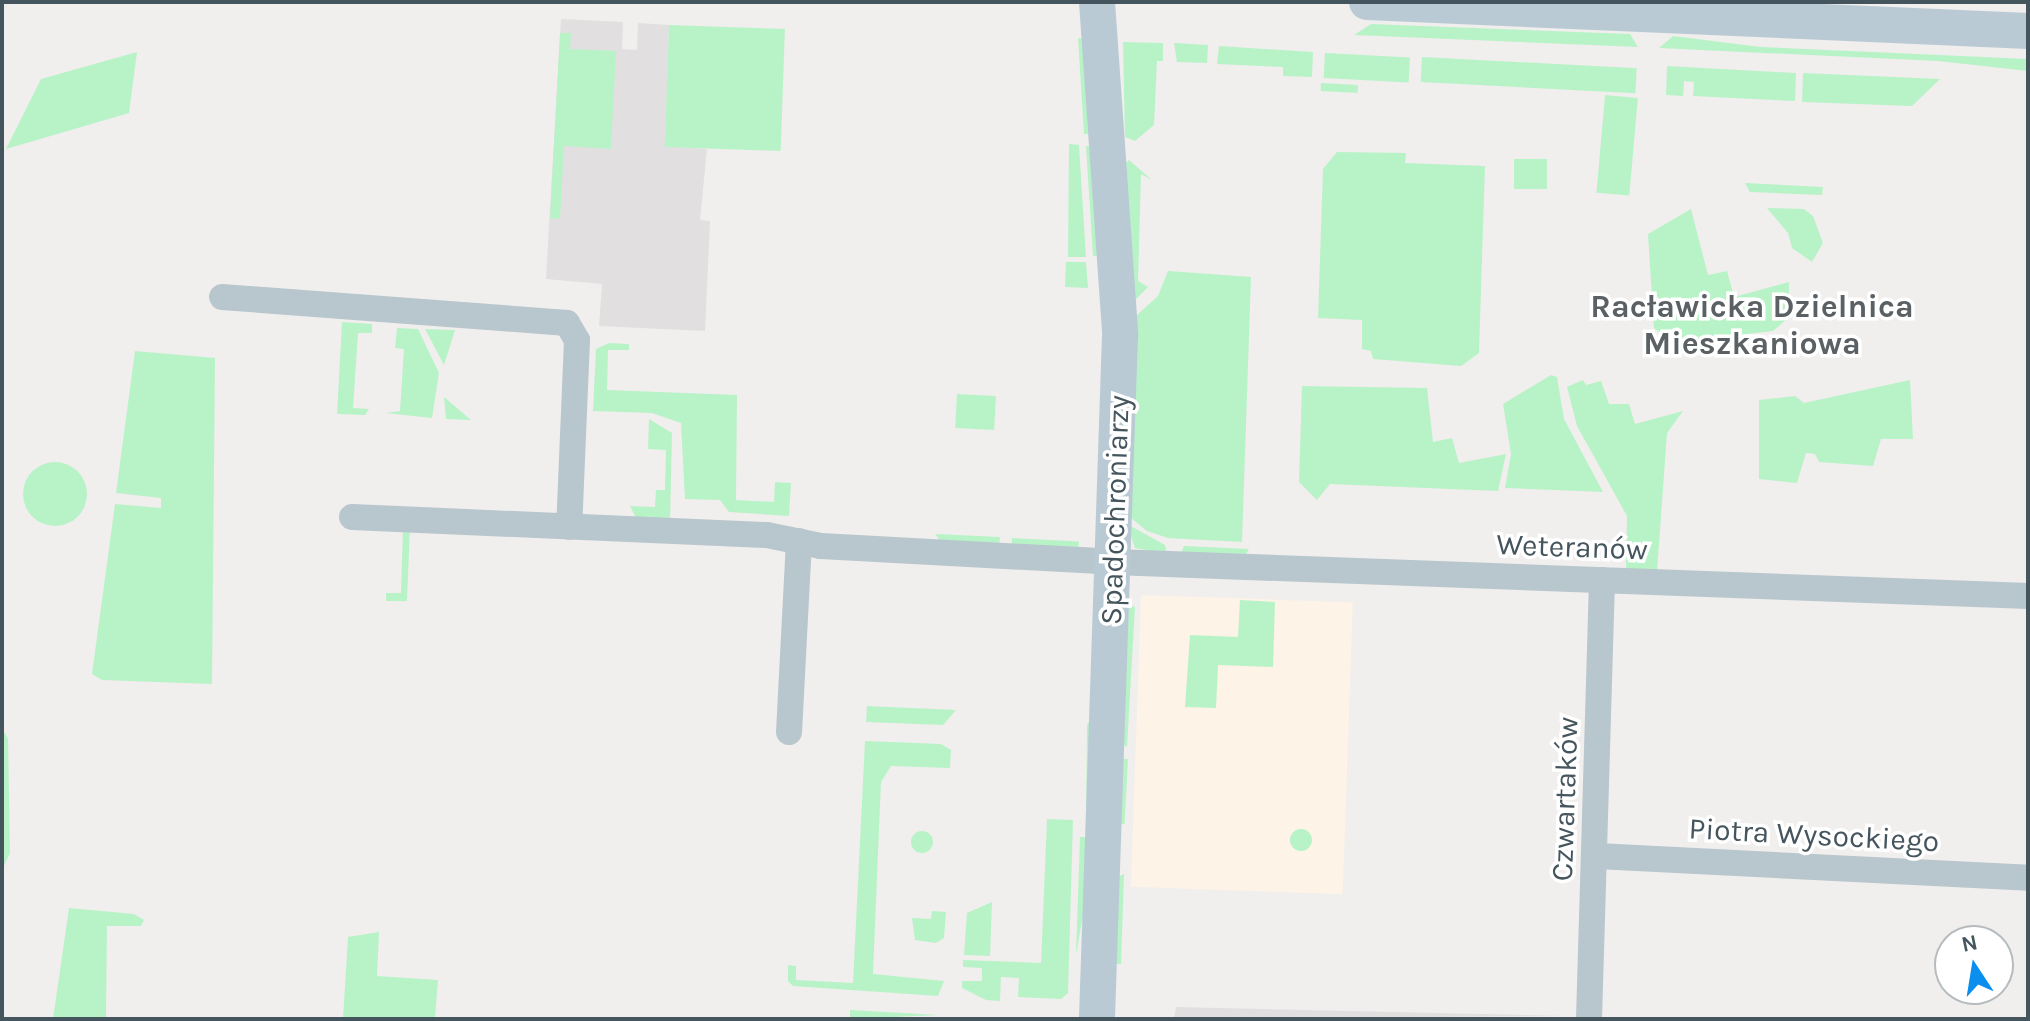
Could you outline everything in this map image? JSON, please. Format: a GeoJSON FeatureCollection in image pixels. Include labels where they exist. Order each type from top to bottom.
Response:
{"type":"FeatureCollection","features":[{"type":"Feature","properties":{"kind":"street","name":"Spadochroniarzy"},"geometry":{"type":"LineString","coordinates":[[1097,2],[1120,312],[1097,1019]]}},
{"type":"Feature","properties":{"kind":"street"},"geometry":{"type":"LineString","coordinates":[[1367,2],[2028,31]]}},
{"type":"Feature","properties":{"kind":"street"},"geometry":{"type":"LineString","coordinates":[[222,297],[567,323],[577,340],[569,527]]}},
{"type":"Feature","properties":{"kind":"street","name":"Weteranów"},"geometry":{"type":"LineString","coordinates":[[352,517],[569,527],[799,541],[821,546],[1114,562],[2028,596]]}},
{"type":"Feature","properties":{"kind":"street"},"geometry":{"type":"LineString","coordinates":[[789,732],[799,541]]}},
{"type":"Feature","properties":{"kind":"street","name":"Czwartaków"},"geometry":{"type":"LineString","coordinates":[[1589,1019],[1597,856],[1602,580]]}},
{"type":"Feature","properties":{"kind":"street","name":"Piotra Wysockiego"},"geometry":{"type":"LineString","coordinates":[[1597,856],[2028,878]]}},
{"type":"Feature","properties":{"kind":"shaded area"},"geometry":{"type":"Polygon","coordinates":[[[561,19],[623,22],[622,49],[637,50],[638,23],[669,25],[665,146],[707,149],[700,220],[710,221],[705,331],[599,326],[602,284],[546,279],[561,19]]]}},
{"type":"Feature","properties":{"kind":"shaded area"},"geometry":{"type":"Polygon","coordinates":[[[1141,595],[1353,602],[1343,894],[1131,887],[1141,595]]]}},
{"type":"Feature","properties":{"kind":"shaded area"},"geometry":{"type":"Polygon","coordinates":[[[1176,1007],[1565,1016],[1174,1019],[1176,1007]]]}},
{"type":"Feature","properties":{"kind":"green space"},"geometry":{"type":"Polygon","coordinates":[[[1371,24],[1630,34],[1638,47],[1354,35],[1371,24]]]}},
{"type":"Feature","properties":{"kind":"green space"},"geometry":{"type":"Polygon","coordinates":[[[669,25],[785,29],[781,151],[665,147],[669,25]]]}},
{"type":"Feature","properties":{"kind":"green space"},"geometry":{"type":"Polygon","coordinates":[[[560,33],[571,33],[570,49],[616,51],[611,149],[564,146],[560,219],[550,218],[560,33]]]}},
{"type":"Feature","properties":{"kind":"green space"},"geometry":{"type":"Polygon","coordinates":[[[1673,36],[1761,47],[2028,59],[2028,71],[1938,61],[1659,48],[1673,36]]]}},
{"type":"Feature","properties":{"kind":"green space"},"geometry":{"type":"Polygon","coordinates":[[[1078,38],[1084,39],[1088,134],[1084,134],[1078,38]]]}},
{"type":"Feature","properties":{"kind":"green space"},"geometry":{"type":"Polygon","coordinates":[[[1123,42],[1163,43],[1163,61],[1157,61],[1154,125],[1135,141],[1125,137],[1123,42]]]}},
{"type":"Feature","properties":{"kind":"green space"},"geometry":{"type":"Polygon","coordinates":[[[1174,43],[1208,45],[1207,63],[1177,62],[1174,43]]]}},
{"type":"Feature","properties":{"kind":"green space"},"geometry":{"type":"Polygon","coordinates":[[[1219,46],[1313,52],[1312,77],[1283,76],[1283,67],[1217,64],[1219,46]]]}},
{"type":"Feature","properties":{"kind":"green space"},"geometry":{"type":"Polygon","coordinates":[[[137,52],[129,113],[6,149],[41,79],[137,52]]]}},
{"type":"Feature","properties":{"kind":"green space"},"geometry":{"type":"Polygon","coordinates":[[[1325,53],[1410,57],[1409,82],[1324,78],[1325,53]]]}},
{"type":"Feature","properties":{"kind":"green space"},"geometry":{"type":"Polygon","coordinates":[[[1422,57],[1637,68],[1635,93],[1421,82],[1422,57]]]}},
{"type":"Feature","properties":{"kind":"green space"},"geometry":{"type":"Polygon","coordinates":[[[1667,66],[1796,73],[1795,101],[1693,96],[1694,82],[1684,81],[1683,96],[1666,95],[1667,66]]]}},
{"type":"Feature","properties":{"kind":"green space"},"geometry":{"type":"Polygon","coordinates":[[[1803,73],[1940,79],[1912,106],[1802,102],[1803,73]]]}},
{"type":"Feature","properties":{"kind":"green space"},"geometry":{"type":"Polygon","coordinates":[[[1321,83],[1358,85],[1358,93],[1321,91],[1321,83]]]}},
{"type":"Feature","properties":{"kind":"green space"},"geometry":{"type":"Polygon","coordinates":[[[1605,95],[1638,98],[1629,196],[1596,193],[1605,95]]]}},
{"type":"Feature","properties":{"kind":"green space"},"geometry":{"type":"Polygon","coordinates":[[[1069,144],[1079,145],[1086,257],[1068,257],[1069,144]]]}},
{"type":"Feature","properties":{"kind":"green space"},"geometry":{"type":"Polygon","coordinates":[[[1086,146],[1089,146],[1103,256],[1093,256],[1086,146]]]}},
{"type":"Feature","properties":{"kind":"green space"},"geometry":{"type":"Polygon","coordinates":[[[1337,152],[1406,153],[1405,163],[1485,166],[1479,353],[1461,366],[1373,359],[1371,351],[1362,349],[1362,320],[1318,318],[1323,169],[1337,152]]]}},
{"type":"Feature","properties":{"kind":"green space"},"geometry":{"type":"Polygon","coordinates":[[[1514,159],[1547,159],[1547,189],[1514,189],[1514,159]]]}},
{"type":"Feature","properties":{"kind":"green space"},"geometry":{"type":"Polygon","coordinates":[[[1129,160],[1152,180],[1141,174],[1138,281],[1148,287],[1133,302],[1125,164],[1129,160]]]}},
{"type":"Feature","properties":{"kind":"green space"},"geometry":{"type":"Polygon","coordinates":[[[1745,183],[1823,187],[1822,195],[1750,192],[1745,183]]]}},
{"type":"Feature","properties":{"kind":"green space"},"geometry":{"type":"Polygon","coordinates":[[[1767,208],[1804,209],[1813,216],[1823,243],[1812,262],[1792,248],[1788,233],[1767,208]]]}},
{"type":"Feature","properties":{"kind":"green space"},"geometry":{"type":"Polygon","coordinates":[[[1691,209],[1708,275],[1727,271],[1734,297],[1789,282],[1789,317],[1773,331],[1712,338],[1684,351],[1654,328],[1648,234],[1691,209]]]}},
{"type":"Feature","properties":{"kind":"green space"},"geometry":{"type":"Polygon","coordinates":[[[1066,262],[1086,262],[1088,288],[1065,287],[1066,262]]]}},
{"type":"Feature","properties":{"kind":"green space"},"geometry":{"type":"Polygon","coordinates":[[[1168,271],[1251,277],[1242,542],[1168,538],[1147,531],[1131,518],[1129,389],[1137,315],[1158,296],[1168,271]]]}},
{"type":"Feature","properties":{"kind":"green space"},"geometry":{"type":"Polygon","coordinates":[[[342,322],[372,324],[372,333],[358,333],[353,408],[369,409],[365,415],[337,414],[342,322]]]}},
{"type":"Feature","properties":{"kind":"green space"},"geometry":{"type":"Polygon","coordinates":[[[397,328],[418,329],[439,373],[432,418],[386,413],[400,411],[404,349],[395,348],[397,328]]]}},
{"type":"Feature","properties":{"kind":"green space"},"geometry":{"type":"Polygon","coordinates":[[[425,329],[455,330],[444,365],[425,329]]]}},
{"type":"Feature","properties":{"kind":"green space"},"geometry":{"type":"Polygon","coordinates":[[[609,343],[629,344],[629,350],[608,350],[607,390],[737,395],[736,500],[774,502],[775,482],[791,483],[789,516],[729,512],[720,500],[685,499],[681,423],[652,413],[593,411],[596,349],[609,343]]]}},
{"type":"Feature","properties":{"kind":"green space"},"geometry":{"type":"Polygon","coordinates":[[[135,351],[215,358],[212,684],[102,680],[92,674],[115,504],[161,508],[161,498],[116,493],[135,351]]]}},
{"type":"Feature","properties":{"kind":"green space"},"geometry":{"type":"Polygon","coordinates":[[[1551,375],[1557,377],[1564,419],[1603,492],[1505,488],[1511,454],[1503,404],[1551,375]]]}},
{"type":"Feature","properties":{"kind":"green space"},"geometry":{"type":"Polygon","coordinates":[[[1583,380],[1586,385],[1601,381],[1609,404],[1629,404],[1635,424],[1683,411],[1667,433],[1657,572],[1626,572],[1627,516],[1577,426],[1567,387],[1583,380]]]}},
{"type":"Feature","properties":{"kind":"green space"},"geometry":{"type":"Polygon","coordinates":[[[1910,380],[1913,439],[1881,439],[1873,466],[1819,462],[1815,454],[1806,453],[1797,483],[1759,479],[1759,400],[1795,396],[1804,403],[1910,380]]]}},
{"type":"Feature","properties":{"kind":"green space"},"geometry":{"type":"Polygon","coordinates":[[[1302,386],[1427,388],[1433,442],[1452,438],[1459,463],[1506,454],[1498,491],[1330,484],[1317,500],[1299,482],[1302,386]]]}},
{"type":"Feature","properties":{"kind":"green space"},"geometry":{"type":"Polygon","coordinates":[[[957,394],[996,396],[994,430],[955,428],[957,394]]]}},
{"type":"Feature","properties":{"kind":"green space"},"geometry":{"type":"Polygon","coordinates":[[[444,397],[471,420],[446,419],[444,397]]]}},
{"type":"Feature","properties":{"kind":"green space"},"geometry":{"type":"Polygon","coordinates":[[[649,419],[672,433],[670,521],[636,518],[630,506],[655,507],[656,490],[665,490],[666,450],[648,449],[649,419]]]}},
{"type":"Feature","properties":{"kind":"green space"},"geometry":{"type":"Polygon","coordinates":[[[49,462],[61,462],[78,471],[85,482],[85,506],[78,517],[61,526],[49,526],[37,521],[28,512],[23,500],[23,488],[28,476],[37,467],[49,462]]]}},
{"type":"Feature","properties":{"kind":"green space"},"geometry":{"type":"Polygon","coordinates":[[[1127,524],[1165,545],[1167,554],[1135,548],[1127,524]]]}},
{"type":"Feature","properties":{"kind":"green space"},"geometry":{"type":"Polygon","coordinates":[[[403,526],[410,527],[407,601],[386,601],[386,593],[401,593],[403,526]]]}},
{"type":"Feature","properties":{"kind":"green space"},"geometry":{"type":"Polygon","coordinates":[[[935,534],[1000,537],[999,547],[941,542],[935,534]]]}},
{"type":"Feature","properties":{"kind":"green space"},"geometry":{"type":"Polygon","coordinates":[[[1012,538],[1079,542],[1078,550],[1012,547],[1012,538]]]}},
{"type":"Feature","properties":{"kind":"green space"},"geometry":{"type":"Polygon","coordinates":[[[1184,546],[1249,549],[1246,554],[1181,553],[1184,546]]]}},
{"type":"Feature","properties":{"kind":"green space"},"geometry":{"type":"Polygon","coordinates":[[[1240,600],[1275,602],[1273,667],[1218,665],[1216,708],[1185,707],[1190,635],[1238,637],[1240,600]]]}},
{"type":"Feature","properties":{"kind":"green space"},"geometry":{"type":"Polygon","coordinates":[[[1123,603],[1135,607],[1127,747],[1123,744],[1123,603]]]}},
{"type":"Feature","properties":{"kind":"green space"},"geometry":{"type":"Polygon","coordinates":[[[867,706],[956,710],[943,725],[866,722],[867,706]]]}},
{"type":"Feature","properties":{"kind":"green space"},"geometry":{"type":"Polygon","coordinates":[[[1092,718],[1086,824],[1087,725],[1092,718]]]}},
{"type":"Feature","properties":{"kind":"green space"},"geometry":{"type":"Polygon","coordinates":[[[2,728],[8,739],[10,853],[2,870],[2,728]]]}},
{"type":"Feature","properties":{"kind":"green space"},"geometry":{"type":"Polygon","coordinates":[[[865,741],[941,744],[951,750],[950,768],[891,766],[881,782],[873,974],[944,981],[938,996],[793,986],[788,981],[788,965],[796,966],[796,980],[853,983],[865,741]]]}},
{"type":"Feature","properties":{"kind":"green space"},"geometry":{"type":"Polygon","coordinates":[[[1123,759],[1128,759],[1125,824],[1120,824],[1123,759]]]}},
{"type":"Feature","properties":{"kind":"green space"},"geometry":{"type":"Polygon","coordinates":[[[1047,819],[1073,820],[1068,993],[1061,999],[1018,997],[1019,978],[1001,977],[1000,1001],[986,1000],[962,988],[962,981],[982,981],[982,968],[963,967],[963,960],[1041,963],[1047,819]]]}},
{"type":"Feature","properties":{"kind":"green space"},"geometry":{"type":"Polygon","coordinates":[[[1301,829],[1312,840],[1301,851],[1290,840],[1301,829]]]}},
{"type":"Feature","properties":{"kind":"green space"},"geometry":{"type":"Polygon","coordinates":[[[922,831],[933,842],[922,853],[911,842],[922,831]]]}},
{"type":"Feature","properties":{"kind":"green space"},"geometry":{"type":"Polygon","coordinates":[[[1080,837],[1092,837],[1091,870],[1076,955],[1080,837]]]}},
{"type":"Feature","properties":{"kind":"green space"},"geometry":{"type":"Polygon","coordinates":[[[1124,874],[1121,964],[1108,964],[1117,877],[1124,874]]]}},
{"type":"Feature","properties":{"kind":"green space"},"geometry":{"type":"Polygon","coordinates":[[[992,902],[990,956],[964,955],[967,913],[992,902]]]}},
{"type":"Feature","properties":{"kind":"green space"},"geometry":{"type":"Polygon","coordinates":[[[69,908],[134,914],[144,920],[141,926],[107,926],[106,1019],[53,1019],[69,908]]]}},
{"type":"Feature","properties":{"kind":"green space"},"geometry":{"type":"Polygon","coordinates":[[[932,911],[946,912],[944,938],[936,943],[915,940],[912,918],[931,919],[932,911]]]}},
{"type":"Feature","properties":{"kind":"green space"},"geometry":{"type":"Polygon","coordinates":[[[379,932],[377,976],[438,980],[435,1019],[343,1019],[348,937],[379,932]]]}},
{"type":"Feature","properties":{"kind":"green space"},"geometry":{"type":"Polygon","coordinates":[[[850,1010],[939,1015],[850,1019],[850,1010]]]}},
{"type":"Feature","properties":{"kind":"district","name":"Racławicka Dzielnica Mieszkaniowa"},"geometry":{"type":"Point","coordinates":[1752,326]}}]}
